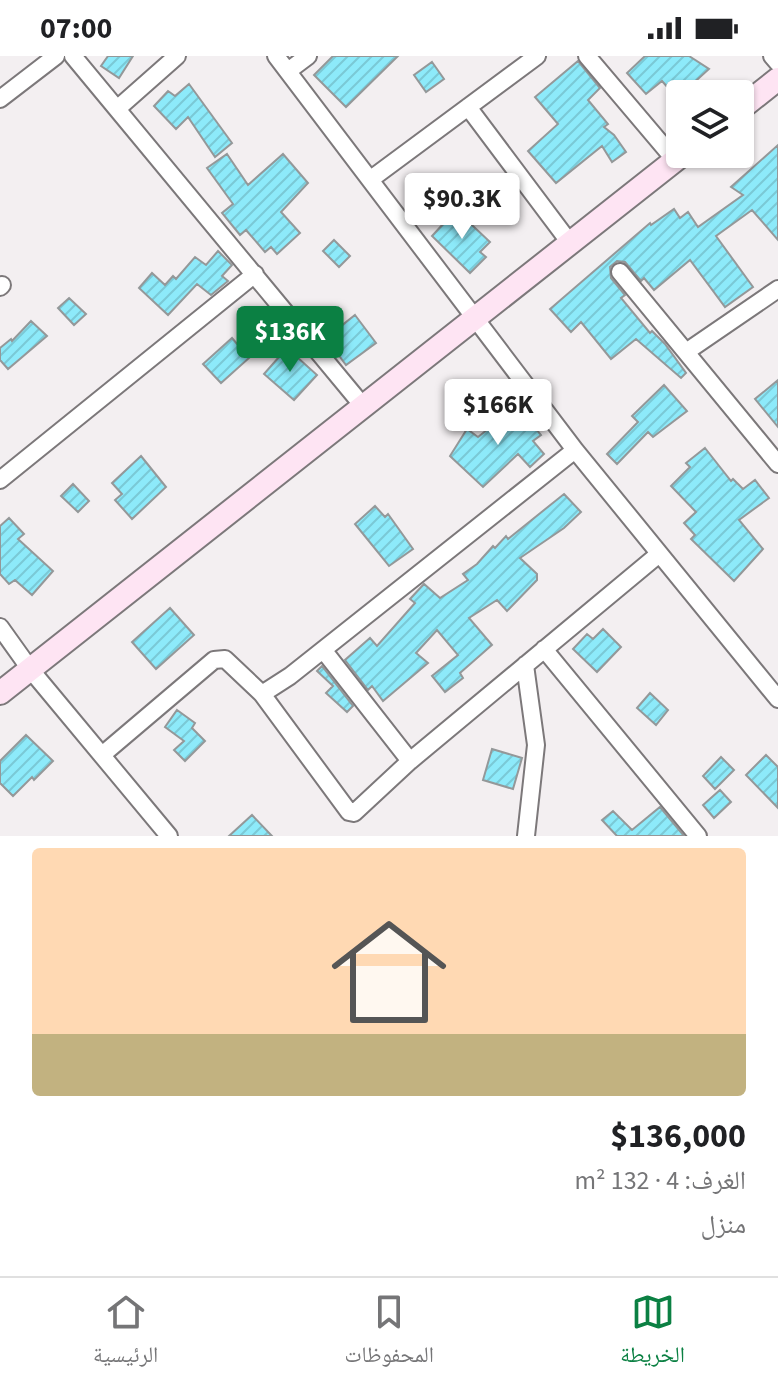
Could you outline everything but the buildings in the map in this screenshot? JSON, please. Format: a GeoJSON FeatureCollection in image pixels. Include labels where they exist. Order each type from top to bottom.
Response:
{"type":"FeatureCollection","features":[{"type":"Feature","properties":{"kind":"street"},"geometry":{"type":"LineString","coordinates":[[0,99],[56,56]]}},
{"type":"Feature","properties":{"kind":"street"},"geometry":{"type":"LineString","coordinates":[[73,56],[363,406]]}},
{"type":"Feature","properties":{"kind":"street"},"geometry":{"type":"LineString","coordinates":[[117,109],[177,56]]}},
{"type":"Feature","properties":{"kind":"street"},"geometry":{"type":"LineString","coordinates":[[276,56],[575,450],[659,554],[772,681],[778,699]]}},
{"type":"Feature","properties":{"kind":"street"},"geometry":{"type":"LineString","coordinates":[[288,71],[308,56]]}},
{"type":"Feature","properties":{"kind":"street"},"geometry":{"type":"LineString","coordinates":[[371,179],[537,56]]}},
{"type":"Feature","properties":{"kind":"street"},"geometry":{"type":"LineString","coordinates":[[587,56],[666,143]]}},
{"type":"Feature","properties":{"kind":"street"},"geometry":{"type":"LineString","coordinates":[[772,56],[778,63]]}},
{"type":"Feature","properties":{"kind":"street"},"geometry":{"type":"LineString","coordinates":[[754,98],[778,79]]}},
{"type":"Feature","properties":{"kind":"street"},"geometry":{"type":"LineString","coordinates":[[468,107],[570,243]]}},
{"type":"Feature","properties":{"kind":"street"},"geometry":{"type":"LineString","coordinates":[[0,693],[666,167]]}},
{"type":"Feature","properties":{"kind":"street"},"geometry":{"type":"LineString","coordinates":[[620,272],[778,463]]}},
{"type":"Feature","properties":{"kind":"street"},"geometry":{"type":"LineString","coordinates":[[0,480],[255,274]]}},
{"type":"Feature","properties":{"kind":"street"},"geometry":{"type":"LineString","coordinates":[[686,352],[778,289]]}},
{"type":"Feature","properties":{"kind":"street"},"geometry":{"type":"LineString","coordinates":[[262,694],[324,651],[575,450]]}},
{"type":"Feature","properties":{"kind":"street"},"geometry":{"type":"LineString","coordinates":[[102,755],[214,660],[225,659],[262,694],[349,812],[358,811],[410,761],[659,554]]}},
{"type":"Feature","properties":{"kind":"street"},"geometry":{"type":"LineString","coordinates":[[0,627],[30,669],[169,836]]}},
{"type":"Feature","properties":{"kind":"street"},"geometry":{"type":"LineString","coordinates":[[544,649],[698,836]]}},
{"type":"Feature","properties":{"kind":"street"},"geometry":{"type":"LineString","coordinates":[[324,651],[410,761]]}},
{"type":"Feature","properties":{"kind":"street"},"geometry":{"type":"LineString","coordinates":[[525,665],[536,745],[526,836]]}}]}
